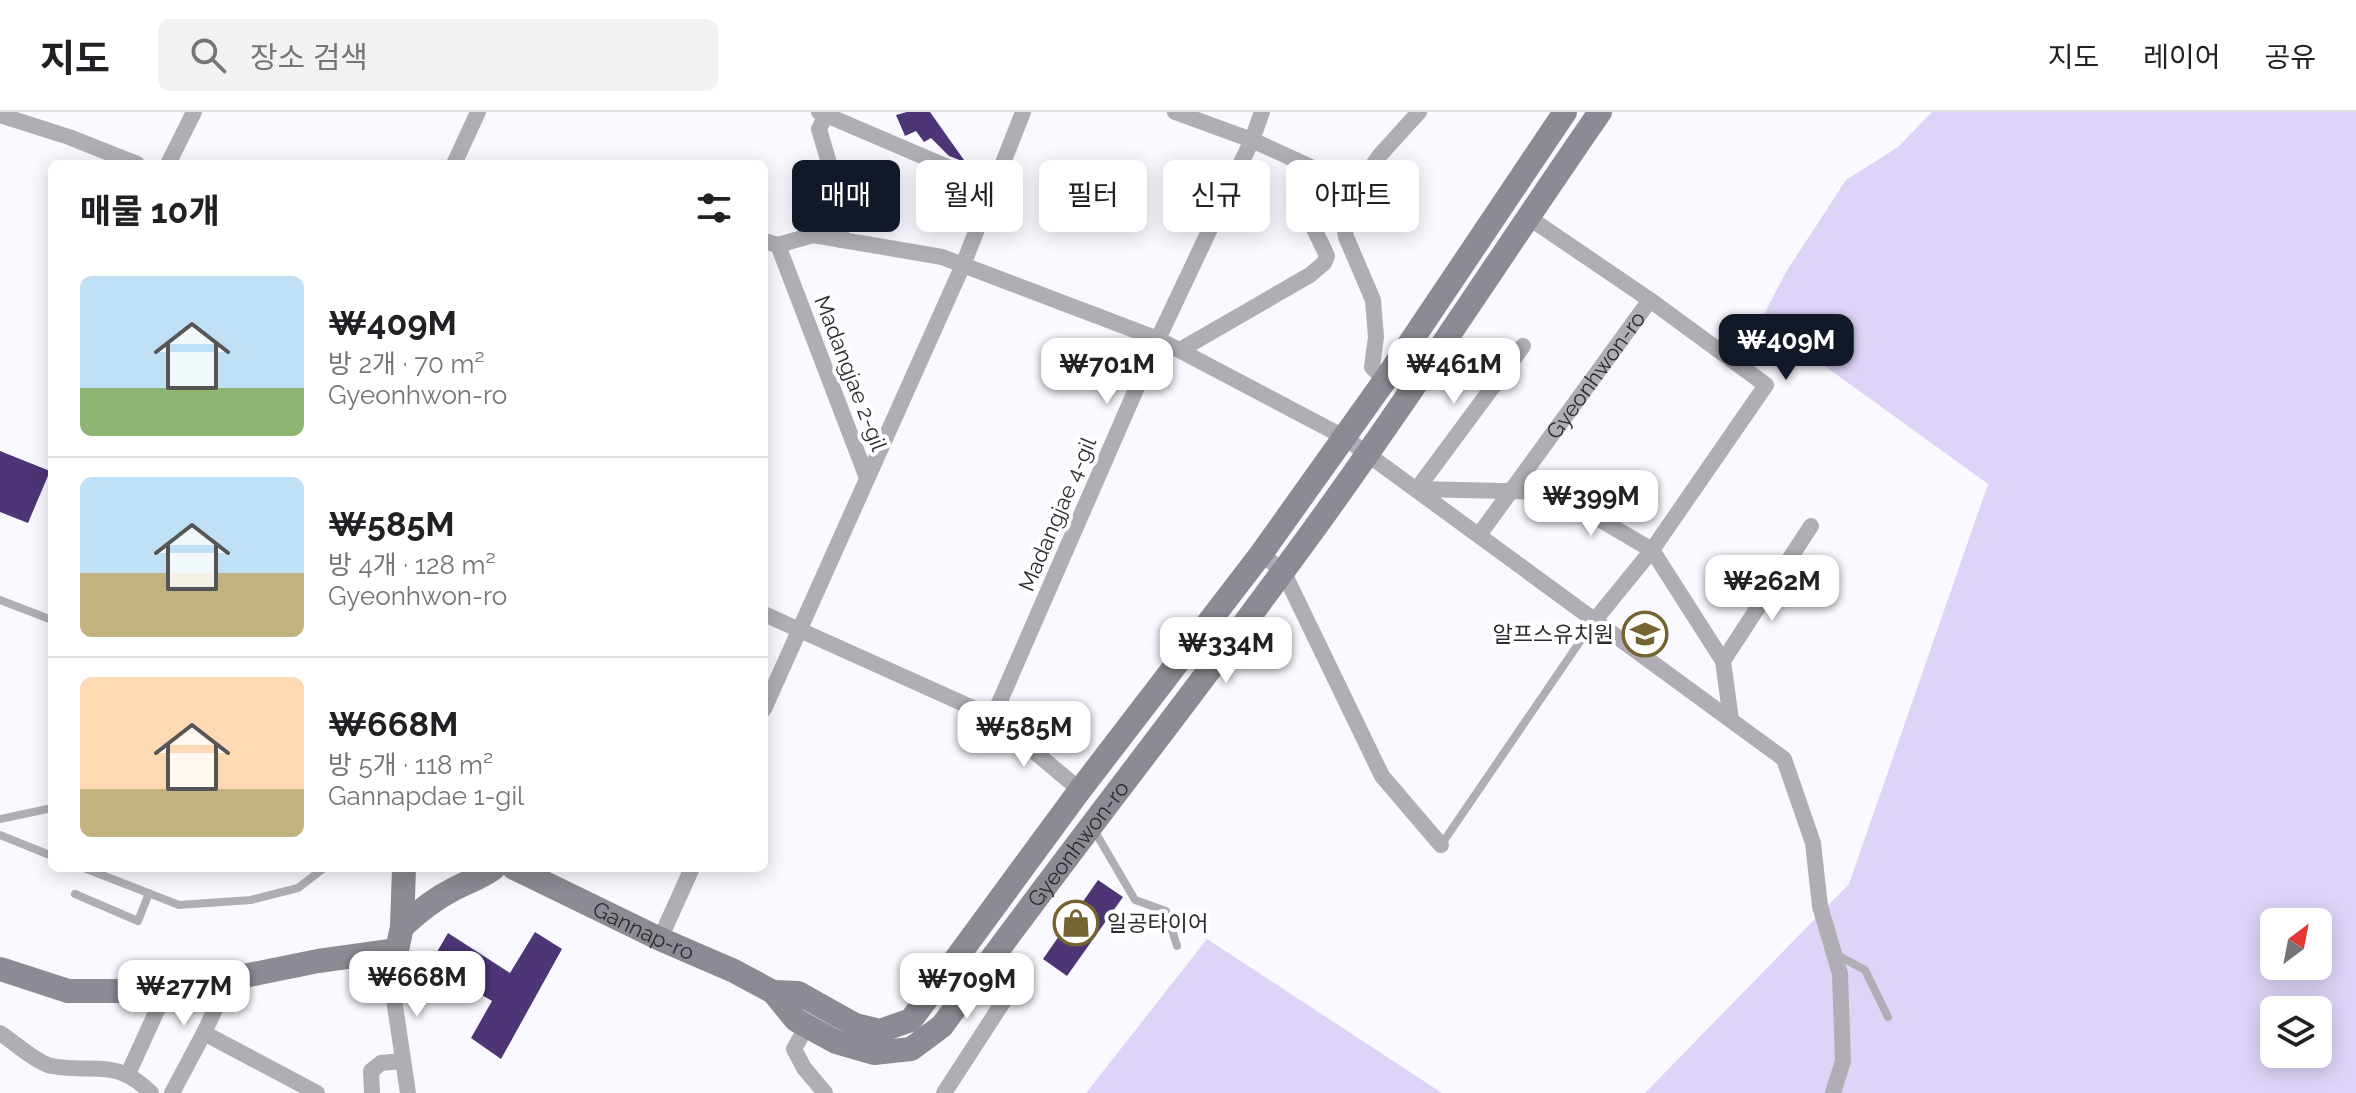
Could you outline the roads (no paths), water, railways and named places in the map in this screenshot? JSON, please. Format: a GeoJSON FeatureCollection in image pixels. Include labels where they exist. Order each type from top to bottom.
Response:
{"type":"FeatureCollection","features":[{"type":"Feature","properties":{"kind":"street"},"geometry":{"type":"LineString","coordinates":[[170,160],[194,112]]}},
{"type":"Feature","properties":{"kind":"street"},"geometry":{"type":"LineString","coordinates":[[456,160],[478,112]]}},
{"type":"Feature","properties":{"kind":"street","name":"Madangjae 2-gil"},"geometry":{"type":"LineString","coordinates":[[1003,160],[1023,112]]}},
{"type":"Feature","properties":{"kind":"street"},"geometry":{"type":"LineString","coordinates":[[1175,112],[1252,140],[1311,167],[1319,186],[1310,205],[1311,226],[1327,256],[1324,263],[1310,275],[1180,350]]}},
{"type":"Feature","properties":{"kind":"street","name":"Madangjae 4-gil"},"geometry":{"type":"LineString","coordinates":[[993,717],[1158,339],[1252,140],[1262,112]]}},
{"type":"Feature","properties":{"kind":"street"},"geometry":{"type":"LineString","coordinates":[[1385,380],[1372,367],[1376,337],[1373,300],[1346,237],[1342,210],[1380,155],[1419,112]]}},
{"type":"Feature","properties":{"kind":"street","name":"Gyeonhwon-ro"},"geometry":{"type":"LineString","coordinates":[[773,992],[798,993],[855,1025],[880,1031],[911,1020],[1080,790],[1261,554],[1385,380],[1565,112]]}},
{"type":"Feature","properties":{"kind":"street","name":"Gyeonhwon-ro"},"geometry":{"type":"LineString","coordinates":[[773,992],[796,1020],[836,1042],[874,1053],[911,1049],[942,1026],[1283,571],[1415,386],[1600,112]]}},
{"type":"Feature","properties":{"kind":"street"},"geometry":{"type":"LineString","coordinates":[[841,240],[841,204],[819,129],[822,114],[931,160]]}},
{"type":"Feature","properties":{"kind":"street"},"geometry":{"type":"LineString","coordinates":[[0,115],[127,160]]}},
{"type":"Feature","properties":{"kind":"street","name":"Gyeonhwon-ro"},"geometry":{"type":"LineString","coordinates":[[1528,217],[1650,300],[1766,385],[1652,550],[1595,620]]}},
{"type":"Feature","properties":{"kind":"street","name":"Madangjae 2-gil"},"geometry":{"type":"LineString","coordinates":[[867,478],[975,232]]}},
{"type":"Feature","properties":{"kind":"street","name":"Madangjae 2-gil"},"geometry":{"type":"LineString","coordinates":[[867,478],[771,243],[813,235],[942,257],[1158,339],[1344,437]]}},
{"type":"Feature","properties":{"kind":"street","name":"Gyeonhwon-ro"},"geometry":{"type":"LineString","coordinates":[[1479,535],[1650,300]]}},
{"type":"Feature","properties":{"kind":"street"},"geometry":{"type":"LineString","coordinates":[[1417,489],[1523,346]]}},
{"type":"Feature","properties":{"kind":"street"},"geometry":{"type":"LineString","coordinates":[[1344,437],[1784,759],[1813,843],[1820,906],[1840,974],[1843,1061],[1833,1093]]}},
{"type":"Feature","properties":{"kind":"street"},"geometry":{"type":"LineString","coordinates":[[768,700],[867,478]]}},
{"type":"Feature","properties":{"kind":"street"},"geometry":{"type":"LineString","coordinates":[[1417,489],[1553,492],[1652,550],[1723,661],[1731,720]]}},
{"type":"Feature","properties":{"kind":"street"},"geometry":{"type":"LineString","coordinates":[[1723,661],[1811,526]]}},
{"type":"Feature","properties":{"kind":"street"},"geometry":{"type":"LineString","coordinates":[[1261,554],[1283,571],[1382,776],[1441,845]]}},
{"type":"Feature","properties":{"kind":"street"},"geometry":{"type":"LineString","coordinates":[[768,616],[993,717],[1080,790]]}},
{"type":"Feature","properties":{"kind":"street"},"geometry":{"type":"LineString","coordinates":[[404,872],[395,1006],[408,1093]]}},
{"type":"Feature","properties":{"kind":"street"},"geometry":{"type":"LineString","coordinates":[[0,969],[68,991],[120,991],[229,979],[318,961],[399,938],[432,901],[459,886],[481,879],[489,872]]}},
{"type":"Feature","properties":{"kind":"street","name":"Gannap-ro"},"geometry":{"type":"LineString","coordinates":[[522,872],[773,992]]}},
{"type":"Feature","properties":{"kind":"street"},"geometry":{"type":"LineString","coordinates":[[660,939],[690,872]]}},
{"type":"Feature","properties":{"kind":"street"},"geometry":{"type":"LineString","coordinates":[[944,1093],[1018,979],[998,949]]}},
{"type":"Feature","properties":{"kind":"street"},"geometry":{"type":"LineString","coordinates":[[172,1093],[229,979]]}},
{"type":"Feature","properties":{"kind":"street"},"geometry":{"type":"LineString","coordinates":[[128,1074],[169,984]]}},
{"type":"Feature","properties":{"kind":"street"},"geometry":{"type":"LineString","coordinates":[[807,1026],[794,1049],[804,1068],[825,1093]]}},
{"type":"Feature","properties":{"kind":"street"},"geometry":{"type":"LineString","coordinates":[[0,1033],[49,1066],[107,1068],[128,1074],[151,1093]]}},
{"type":"Feature","properties":{"kind":"street"},"geometry":{"type":"LineString","coordinates":[[204,1033],[317,1093]]}},
{"type":"Feature","properties":{"kind":"street"},"geometry":{"type":"LineString","coordinates":[[372,1093],[371,1071],[381,1063],[402,1061]]}},
{"type":"Feature","properties":{"kind":"lane"},"geometry":{"type":"LineString","coordinates":[[0,600],[48,618]]}},
{"type":"Feature","properties":{"kind":"lane"},"geometry":{"type":"LineString","coordinates":[[1441,845],[1595,620]]}},
{"type":"Feature","properties":{"kind":"lane"},"geometry":{"type":"LineString","coordinates":[[0,819],[48,809]]}},
{"type":"Feature","properties":{"kind":"lane"},"geometry":{"type":"LineString","coordinates":[[1091,824],[1135,900],[1166,911],[1177,946]]}},
{"type":"Feature","properties":{"kind":"lane"},"geometry":{"type":"LineString","coordinates":[[0,835],[48,854]]}},
{"type":"Feature","properties":{"kind":"lane"},"geometry":{"type":"LineString","coordinates":[[94,872],[179,905],[251,900],[298,888],[319,872]]}},
{"type":"Feature","properties":{"kind":"lane"},"geometry":{"type":"LineString","coordinates":[[75,894],[138,921],[149,893]]}},
{"type":"Feature","properties":{"kind":"lane"},"geometry":{"type":"LineString","coordinates":[[1834,954],[1865,970],[1888,1017]]}},
{"type":"Feature","properties":{"kind":"place","name":"알프스유치원"},"geometry":{"type":"Point","coordinates":[1645,634]}},
{"type":"Feature","properties":{"kind":"place","name":"일공타이어"},"geometry":{"type":"Point","coordinates":[1076,923]}}]}
